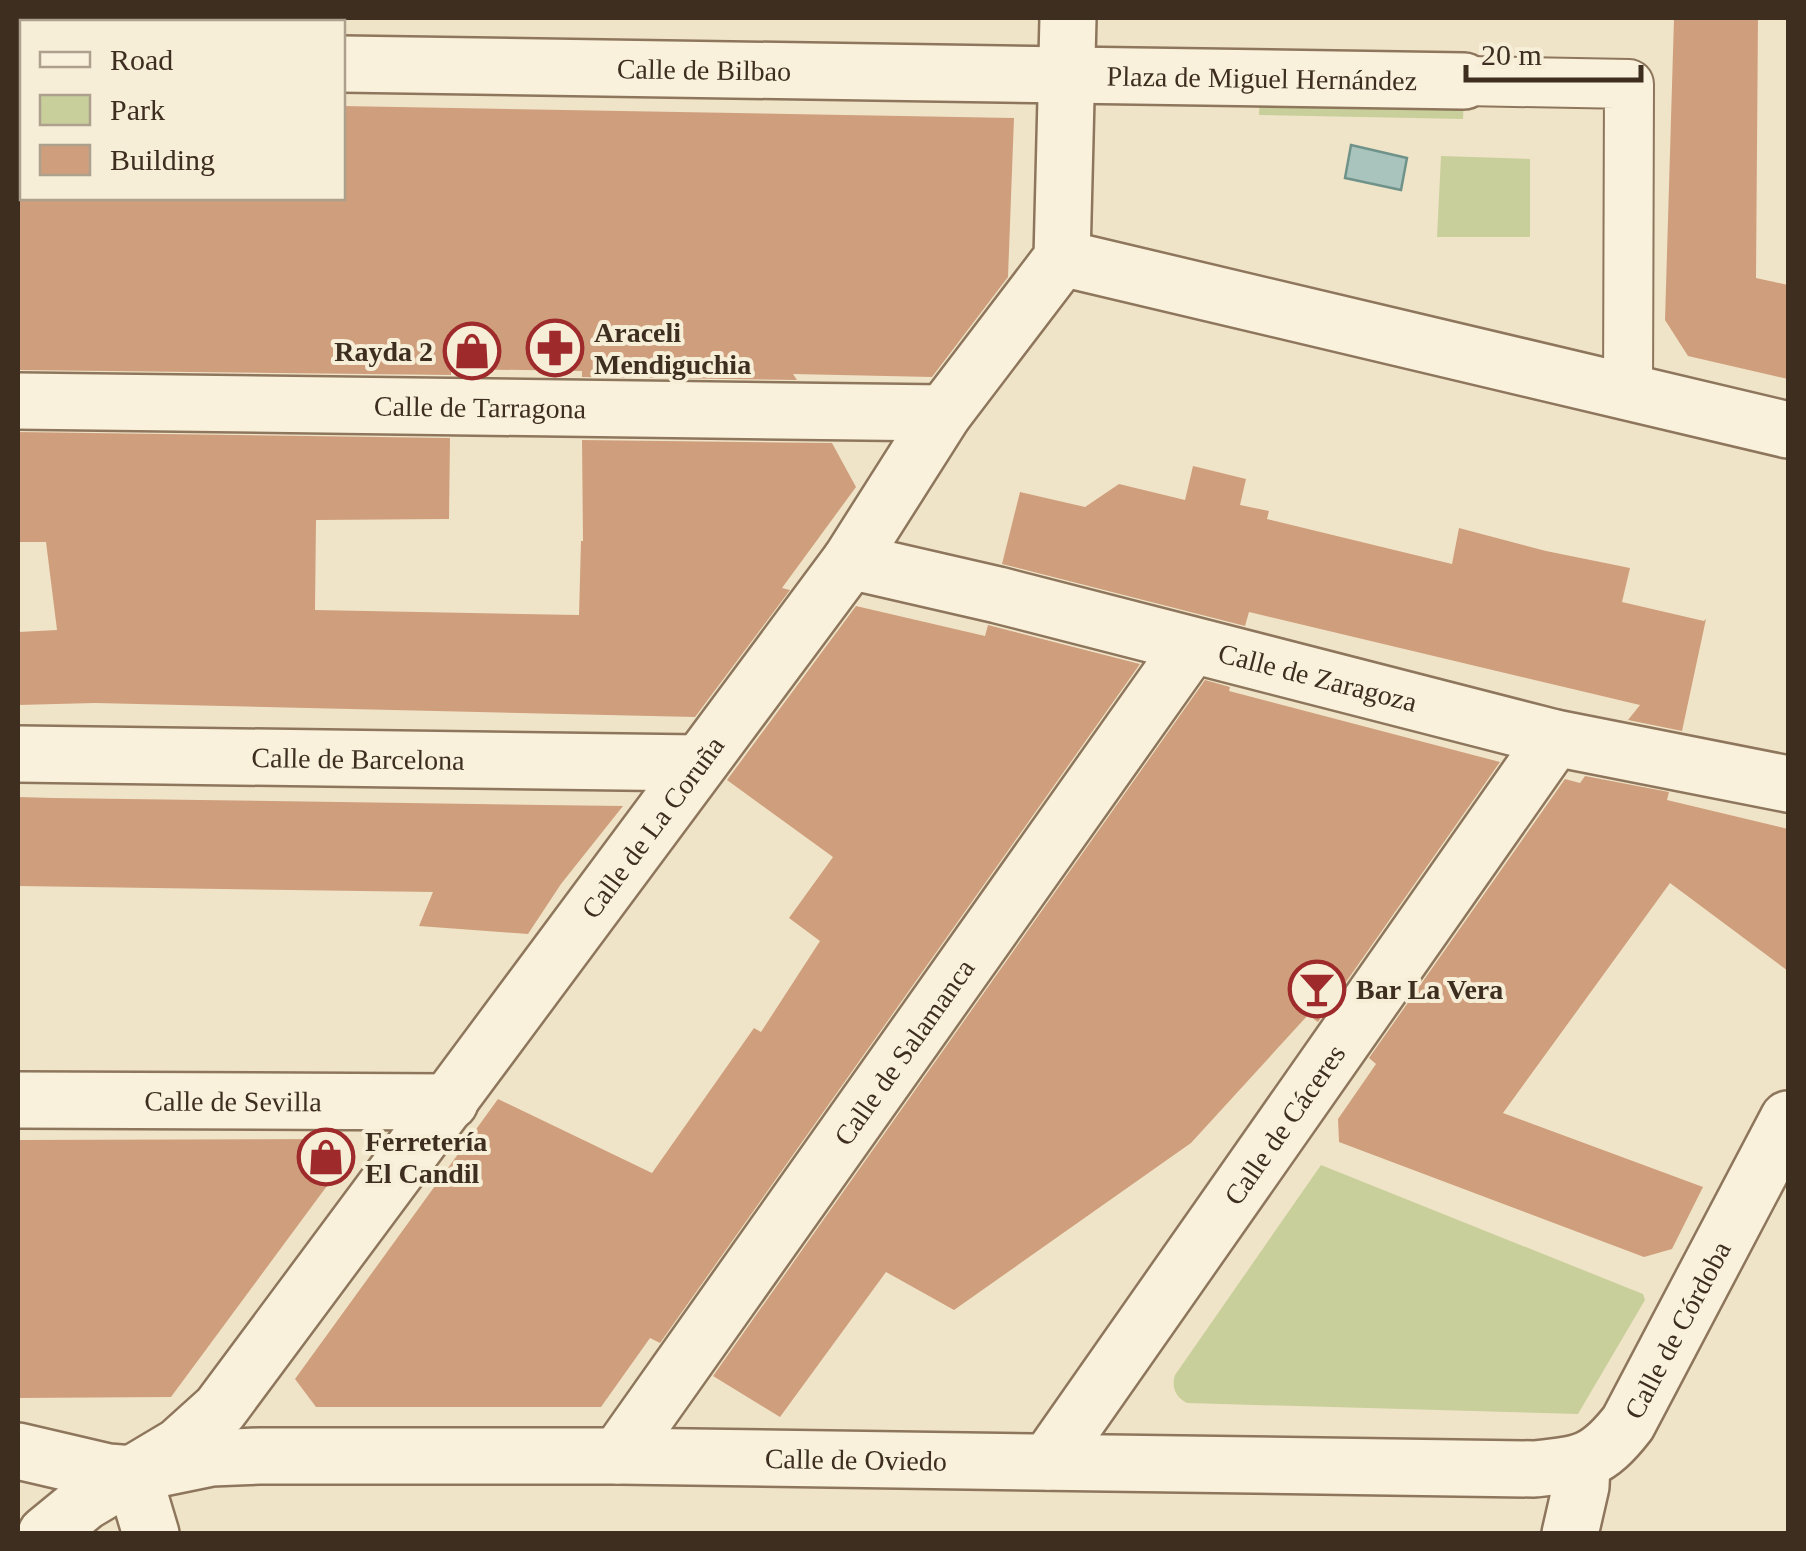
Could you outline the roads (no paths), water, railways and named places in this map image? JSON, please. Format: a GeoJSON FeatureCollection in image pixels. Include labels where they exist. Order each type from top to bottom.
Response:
{"type":"FeatureCollection","features":[{"type":"Feature","properties":{"kind":"street"},"geometry":{"type":"LineString","coordinates":[[1068,18],[1062,258],[1788,430]]}},
{"type":"Feature","properties":{"kind":"street","name":"Calle de Bilbao"},"geometry":{"type":"LineString","coordinates":[[345,64],[1067,76]]}},
{"type":"Feature","properties":{"kind":"street","name":"Plaza de Miguel Hernández"},"geometry":{"type":"LineString","coordinates":[[1067,76],[1629,84],[1628,393]]}},
{"type":"Feature","properties":{"kind":"street","name":"Calle de La Coruña"},"geometry":{"type":"LineString","coordinates":[[46,1534],[86,1502],[179,1446],[220,1409],[850,561],[944,413],[1062,258]]}},
{"type":"Feature","properties":{"kind":"street","name":"Calle de Tarragona"},"geometry":{"type":"LineString","coordinates":[[18,402],[944,413]]}},
{"type":"Feature","properties":{"kind":"street","name":"Calle de Zaragoza"},"geometry":{"type":"LineString","coordinates":[[850,561],[998,595],[1555,738],[1788,784]]}},
{"type":"Feature","properties":{"kind":"street","name":"Calle de Salamanca"},"geometry":{"type":"LineString","coordinates":[[618,1456],[1191,646]]}},
{"type":"Feature","properties":{"kind":"street","name":"Calle de Cáceres"},"geometry":{"type":"LineString","coordinates":[[1048,1462],[1555,738]]}},
{"type":"Feature","properties":{"kind":"street","name":"Calle de Barcelona"},"geometry":{"type":"LineString","coordinates":[[18,754],[699,763]]}},
{"type":"Feature","properties":{"kind":"street","name":"Calle de Sevilla"},"geometry":{"type":"LineString","coordinates":[[18,1100],[450,1102]]}},
{"type":"Feature","properties":{"kind":"street","name":"Calle de Córdoba"},"geometry":{"type":"LineString","coordinates":[[1582,1464],[1615,1440],[1628,1423],[1788,1120]]}},
{"type":"Feature","properties":{"kind":"street","name":"Calle de Oviedo"},"geometry":{"type":"LineString","coordinates":[[18,1451],[133,1474],[236,1456],[618,1456],[1534,1469],[1582,1464]]}},
{"type":"Feature","properties":{"kind":"street"},"geometry":{"type":"LineString","coordinates":[[1570,1534],[1582,1464]]}},
{"type":"Feature","properties":{"kind":"street"},"geometry":{"type":"LineString","coordinates":[[133,1474],[151,1534]]}},
{"type":"Feature","properties":{"kind":"water"},"geometry":{"type":"Polygon","coordinates":[[[1351,145],[1407,158],[1401,190],[1345,178],[1351,145]]]}},
{"type":"Feature","properties":{"kind":"place","name":"Araceli Mendiguchia"},"geometry":{"type":"Point","coordinates":[555,348]}},
{"type":"Feature","properties":{"kind":"place","name":"Rayda 2"},"geometry":{"type":"Point","coordinates":[472,351]}},
{"type":"Feature","properties":{"kind":"place","name":"Bar La Vera"},"geometry":{"type":"Point","coordinates":[1317,989]}},
{"type":"Feature","properties":{"kind":"place","name":"Ferretería El Candil"},"geometry":{"type":"Point","coordinates":[326,1157]}}]}
